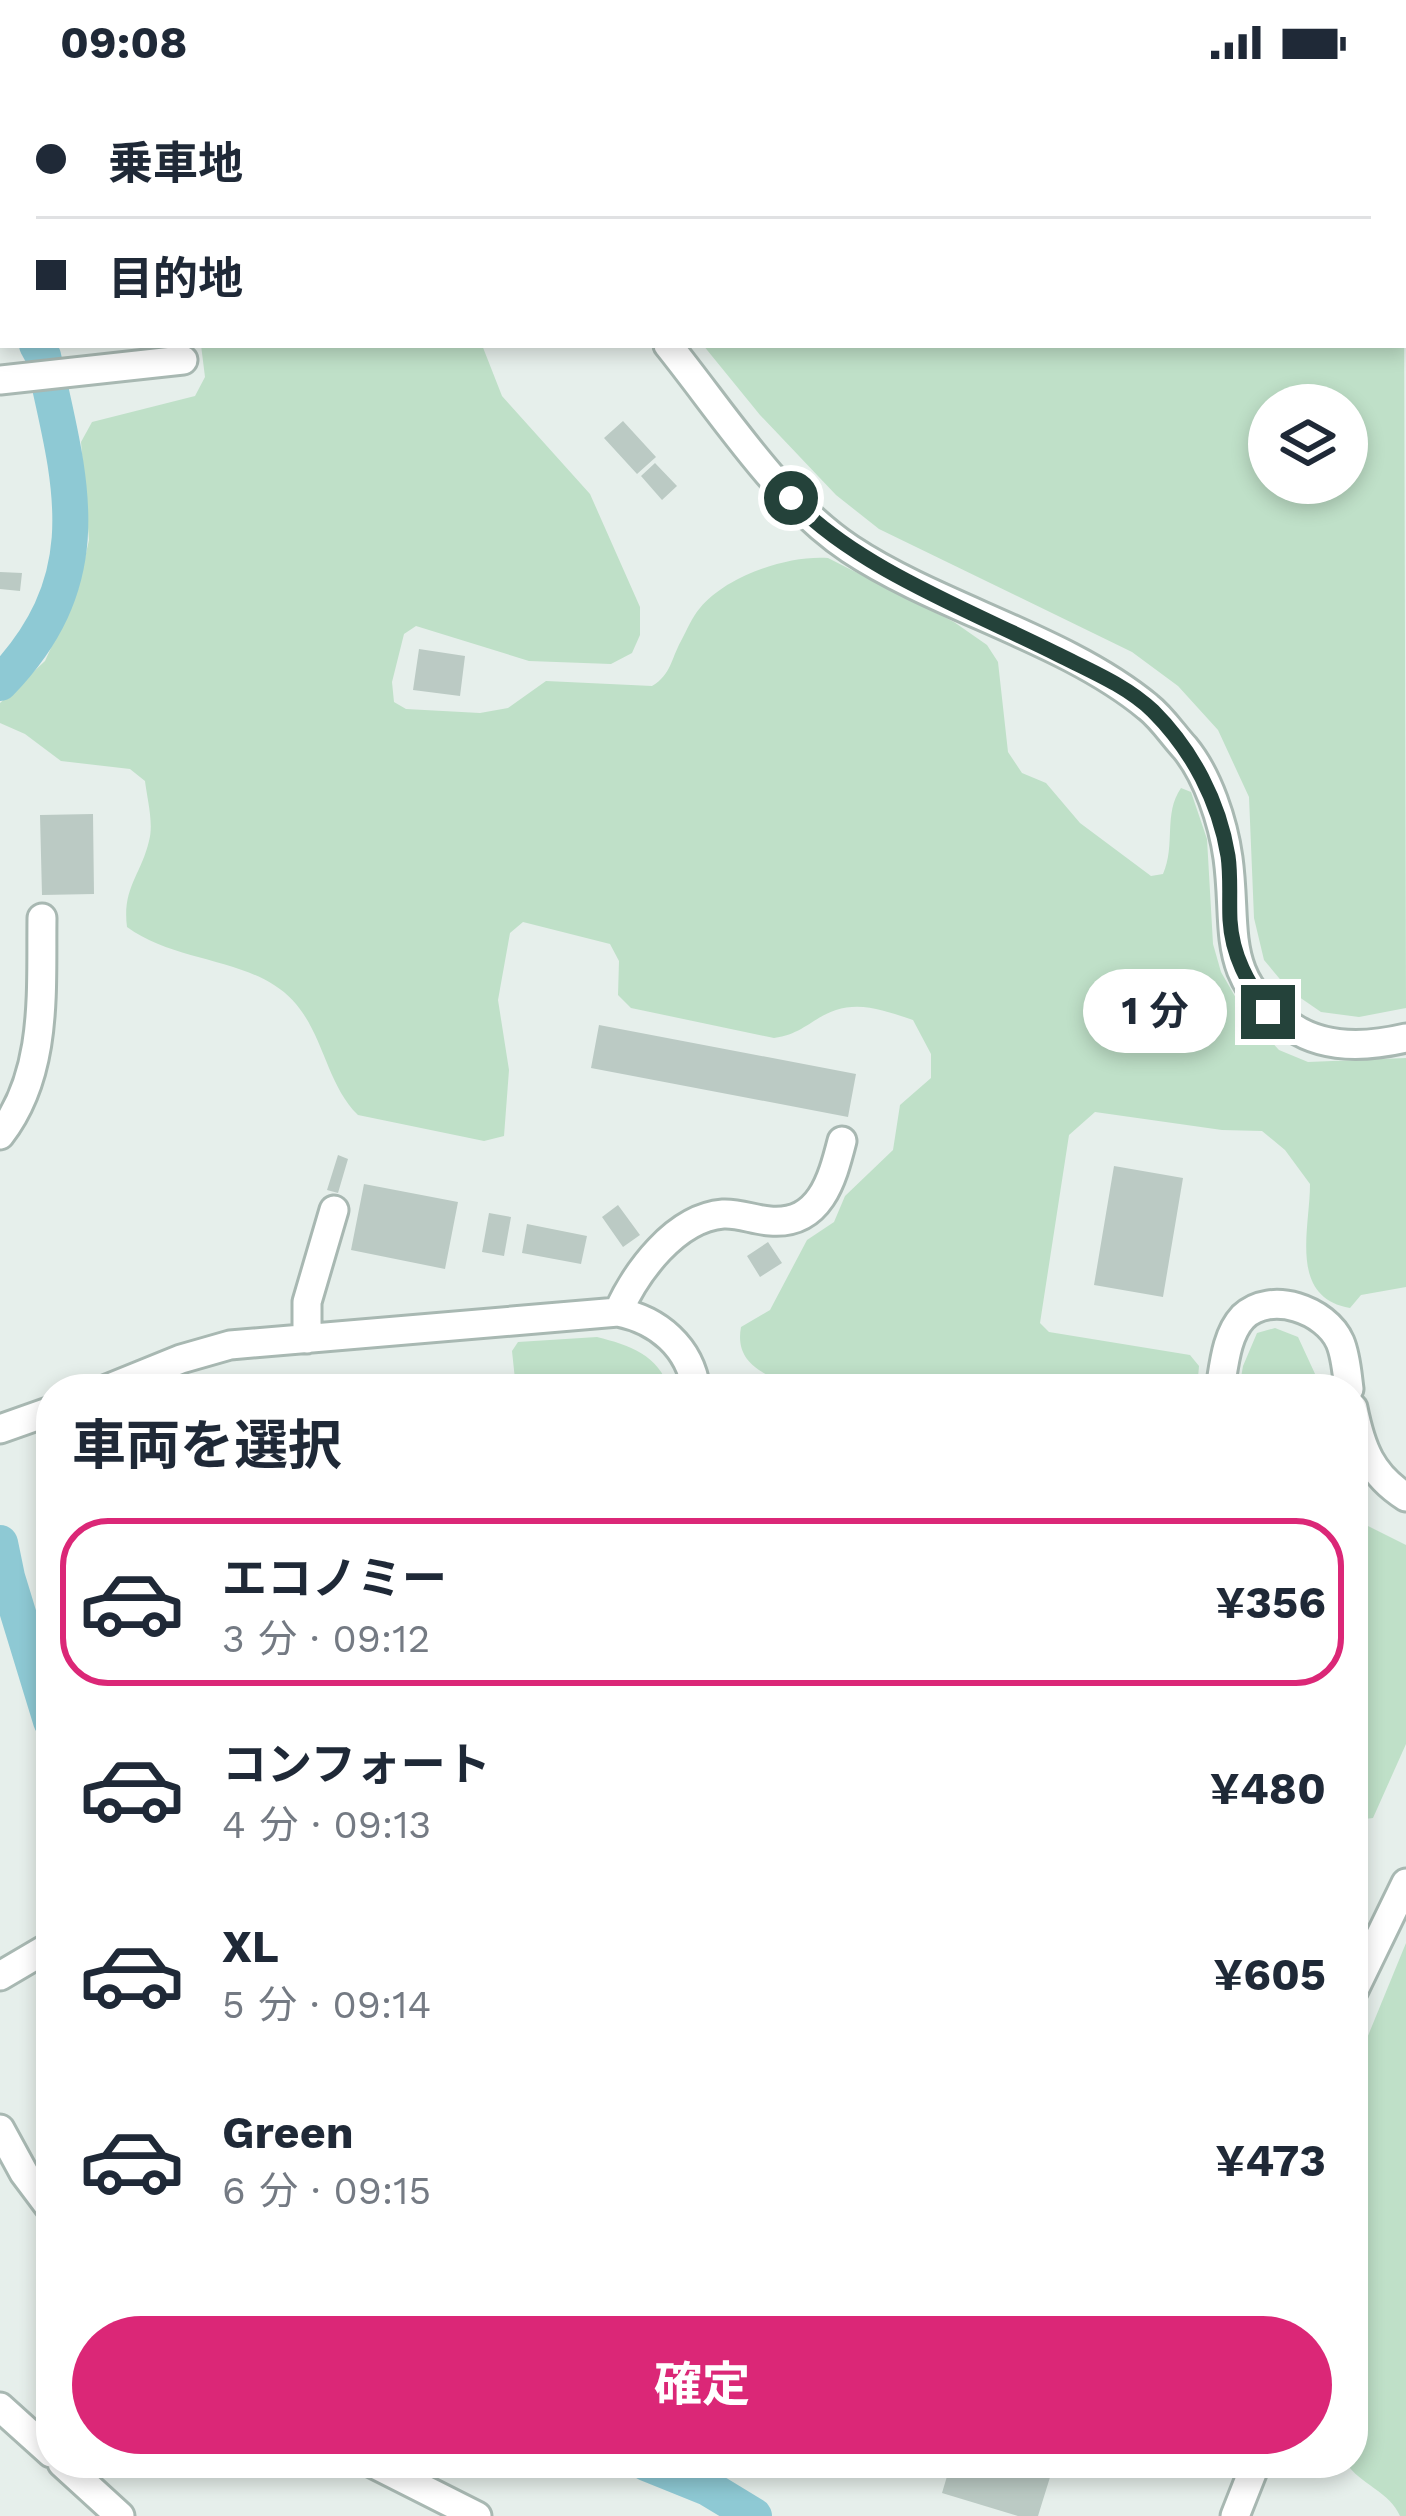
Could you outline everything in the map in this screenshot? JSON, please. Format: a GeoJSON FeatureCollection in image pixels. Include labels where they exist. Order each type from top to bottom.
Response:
{"type":"FeatureCollection","features":[{"type":"Feature","properties":{"kind":"lane"},"geometry":{"type":"LineString","coordinates":[[670,348],[791,498],[838,540],[1106,678],[1150,709],[1190,754],[1215,806],[1228,858],[1235,950],[1245,979],[1268,1012],[1300,1033],[1336,1045],[1406,1038]]}},
{"type":"Feature","properties":{"kind":"lane"},"geometry":{"type":"LineString","coordinates":[[0,380],[183,360]]}},
{"type":"Feature","properties":{"kind":"lane"},"geometry":{"type":"LineString","coordinates":[[0,1135],[14,1117],[36,1052],[42,918]]}},
{"type":"Feature","properties":{"kind":"lane"},"geometry":{"type":"LineString","coordinates":[[618,1312],[648,1258],[700,1221],[721,1214],[771,1222],[794,1219],[818,1206],[832,1180],[842,1141]]}},
{"type":"Feature","properties":{"kind":"lane"},"geometry":{"type":"LineString","coordinates":[[307,1339],[307,1302],[334,1210]]}},
{"type":"Feature","properties":{"kind":"lane"},"geometry":{"type":"LineString","coordinates":[[1223,1374],[1229,1342],[1242,1318],[1258,1308],[1284,1306],[1305,1309],[1328,1323],[1341,1343],[1346,1374]]}},
{"type":"Feature","properties":{"kind":"lane"},"geometry":{"type":"LineString","coordinates":[[144,1374],[230,1346],[618,1312],[661,1328],[681,1350],[690,1374]]}},
{"type":"Feature","properties":{"kind":"lane"},"geometry":{"type":"LineString","coordinates":[[0,1429],[36,1416]]}},
{"type":"Feature","properties":{"kind":"lane"},"geometry":{"type":"LineString","coordinates":[[1368,1461],[1384,1483],[1406,1497]]}},
{"type":"Feature","properties":{"kind":"lane"},"geometry":{"type":"LineString","coordinates":[[1368,1961],[1406,1883]]}},
{"type":"Feature","properties":{"kind":"lane"},"geometry":{"type":"LineString","coordinates":[[0,1976],[36,1955]]}},
{"type":"Feature","properties":{"kind":"lane"},"geometry":{"type":"LineString","coordinates":[[0,2129],[12,2179],[36,2197]]}},
{"type":"Feature","properties":{"kind":"lane"},"geometry":{"type":"LineString","coordinates":[[0,2407],[36,2439]]}},
{"type":"Feature","properties":{"kind":"lane"},"geometry":{"type":"LineString","coordinates":[[78,2478],[120,2516]]}},
{"type":"Feature","properties":{"kind":"lane"},"geometry":{"type":"LineString","coordinates":[[402,2478],[477,2516]]}},
{"type":"Feature","properties":{"kind":"lane"},"geometry":{"type":"LineString","coordinates":[[1234,2516],[1250,2478]]}},
{"type":"Feature","properties":{"kind":"green space"},"geometry":{"type":"Polygon","coordinates":[[[201,348],[483,348],[502,396],[590,494],[640,607],[640,635],[632,653],[611,664],[529,661],[416,626],[404,634],[392,682],[394,702],[406,709],[480,713],[508,708],[546,681],[652,686],[667,672],[697,612],[725,586],[777,564],[828,558],[954,622],[987,645],[998,662],[1008,752],[1022,773],[1046,783],[1080,823],[1151,876],[1163,874],[1167,863],[1176,798],[1181,788],[1191,792],[1207,839],[1213,944],[1221,972],[1244,1012],[1279,1050],[1308,1062],[1406,1058],[1406,1287],[1361,1295],[1350,1308],[1330,1301],[1318,1290],[1307,1259],[1310,1184],[1285,1150],[1262,1131],[1095,1112],[1069,1135],[1040,1323],[1049,1332],[1190,1355],[1199,1366],[1198,1374],[765,1374],[742,1351],[741,1327],[770,1310],[807,1240],[834,1222],[845,1196],[893,1150],[900,1105],[931,1078],[931,1054],[913,1020],[875,1009],[846,1008],[774,1038],[631,1008],[618,995],[619,961],[610,944],[523,922],[510,933],[498,1000],[509,1070],[504,1136],[484,1141],[358,1115],[336,1084],[313,1030],[290,998],[257,976],[163,946],[127,927],[130,892],[150,834],[145,781],[130,769],[61,761],[25,734],[0,723],[0,703],[45,661],[78,589],[89,540],[81,442],[92,422],[195,396],[205,377],[201,348]]]}},
{"type":"Feature","properties":{"kind":"green space"},"geometry":{"type":"Polygon","coordinates":[[[705,348],[1404,348],[1406,1008],[1359,1017],[1321,1012],[1289,990],[1264,960],[1254,918],[1249,797],[1218,730],[1178,686],[1132,652],[879,529],[836,495],[760,415],[705,348]]]}},
{"type":"Feature","properties":{"kind":"green space"},"geometry":{"type":"Polygon","coordinates":[[[1275,1328],[1298,1337],[1315,1374],[1242,1374],[1257,1333],[1275,1328]]]}},
{"type":"Feature","properties":{"kind":"green space"},"geometry":{"type":"Polygon","coordinates":[[[597,1337],[631,1348],[662,1374],[514,1374],[512,1351],[518,1342],[597,1337]]]}},
{"type":"Feature","properties":{"kind":"green space"},"geometry":{"type":"Polygon","coordinates":[[[1368,1526],[1406,1545],[1406,1744],[1373,1818],[1368,1819],[1368,1526]]]}},
{"type":"Feature","properties":{"kind":"green space"},"geometry":{"type":"Polygon","coordinates":[[[1406,1943],[1406,2516],[1400,2516],[1360,2478],[1368,2478],[1368,2036],[1406,1943]]]}},
{"type":"Feature","properties":{"kind":"building"},"geometry":{"type":"Polygon","coordinates":[[[623,421],[656,457],[637,474],[604,438],[623,421]]]}},
{"type":"Feature","properties":{"kind":"building"},"geometry":{"type":"Polygon","coordinates":[[[655,463],[677,486],[662,500],[641,476],[655,463]]]}},
{"type":"Feature","properties":{"kind":"building"},"geometry":{"type":"Polygon","coordinates":[[[0,572],[22,573],[20,591],[0,589],[0,572]]]}},
{"type":"Feature","properties":{"kind":"building"},"geometry":{"type":"Polygon","coordinates":[[[419,649],[465,656],[460,696],[413,690],[419,649]]]}},
{"type":"Feature","properties":{"kind":"building"},"geometry":{"type":"Polygon","coordinates":[[[93,814],[94,894],[42,895],[40,815],[93,814]]]}},
{"type":"Feature","properties":{"kind":"building"},"geometry":{"type":"Polygon","coordinates":[[[599,1025],[856,1074],[848,1117],[591,1068],[599,1025]]]}},
{"type":"Feature","properties":{"kind":"building"},"geometry":{"type":"Polygon","coordinates":[[[338,1155],[348,1159],[338,1193],[327,1190],[338,1155]]]}},
{"type":"Feature","properties":{"kind":"building"},"geometry":{"type":"Polygon","coordinates":[[[1114,1166],[1183,1178],[1163,1297],[1094,1285],[1114,1166]]]}},
{"type":"Feature","properties":{"kind":"building"},"geometry":{"type":"Polygon","coordinates":[[[364,1184],[458,1202],[445,1269],[351,1250],[364,1184]]]}},
{"type":"Feature","properties":{"kind":"building"},"geometry":{"type":"Polygon","coordinates":[[[618,1205],[640,1235],[623,1247],[602,1217],[618,1205]]]}},
{"type":"Feature","properties":{"kind":"building"},"geometry":{"type":"Polygon","coordinates":[[[489,1213],[511,1217],[504,1256],[482,1252],[489,1213]]]}},
{"type":"Feature","properties":{"kind":"building"},"geometry":{"type":"Polygon","coordinates":[[[527,1224],[587,1236],[581,1264],[522,1253],[527,1224]]]}},
{"type":"Feature","properties":{"kind":"building"},"geometry":{"type":"Polygon","coordinates":[[[768,1242],[782,1263],[760,1277],[747,1256],[768,1242]]]}},
{"type":"Feature","properties":{"kind":"building"},"geometry":{"type":"Polygon","coordinates":[[[946,2478],[1050,2478],[1038,2516],[1018,2516],[942,2493],[946,2478]]]}},
{"type":"Feature","properties":{"kind":"waterway"},"geometry":{"type":"LineString","coordinates":[[0,683],[32,644],[54,605],[66,566],[69,487],[39,348]]}},
{"type":"Feature","properties":{"kind":"waterway"},"geometry":{"type":"LineString","coordinates":[[0,1543],[36,1672]]}},
{"type":"Feature","properties":{"kind":"waterway"},"geometry":{"type":"LineString","coordinates":[[683,2478],[754,2516]]}},
{"type":"Feature","properties":{"kind":"route"},"geometry":{"type":"LineString","coordinates":[[791,498],[852,550],[1106,678],[1150,709],[1190,754],[1215,806],[1228,858],[1235,950],[1245,979],[1268,1012]]}}]}
